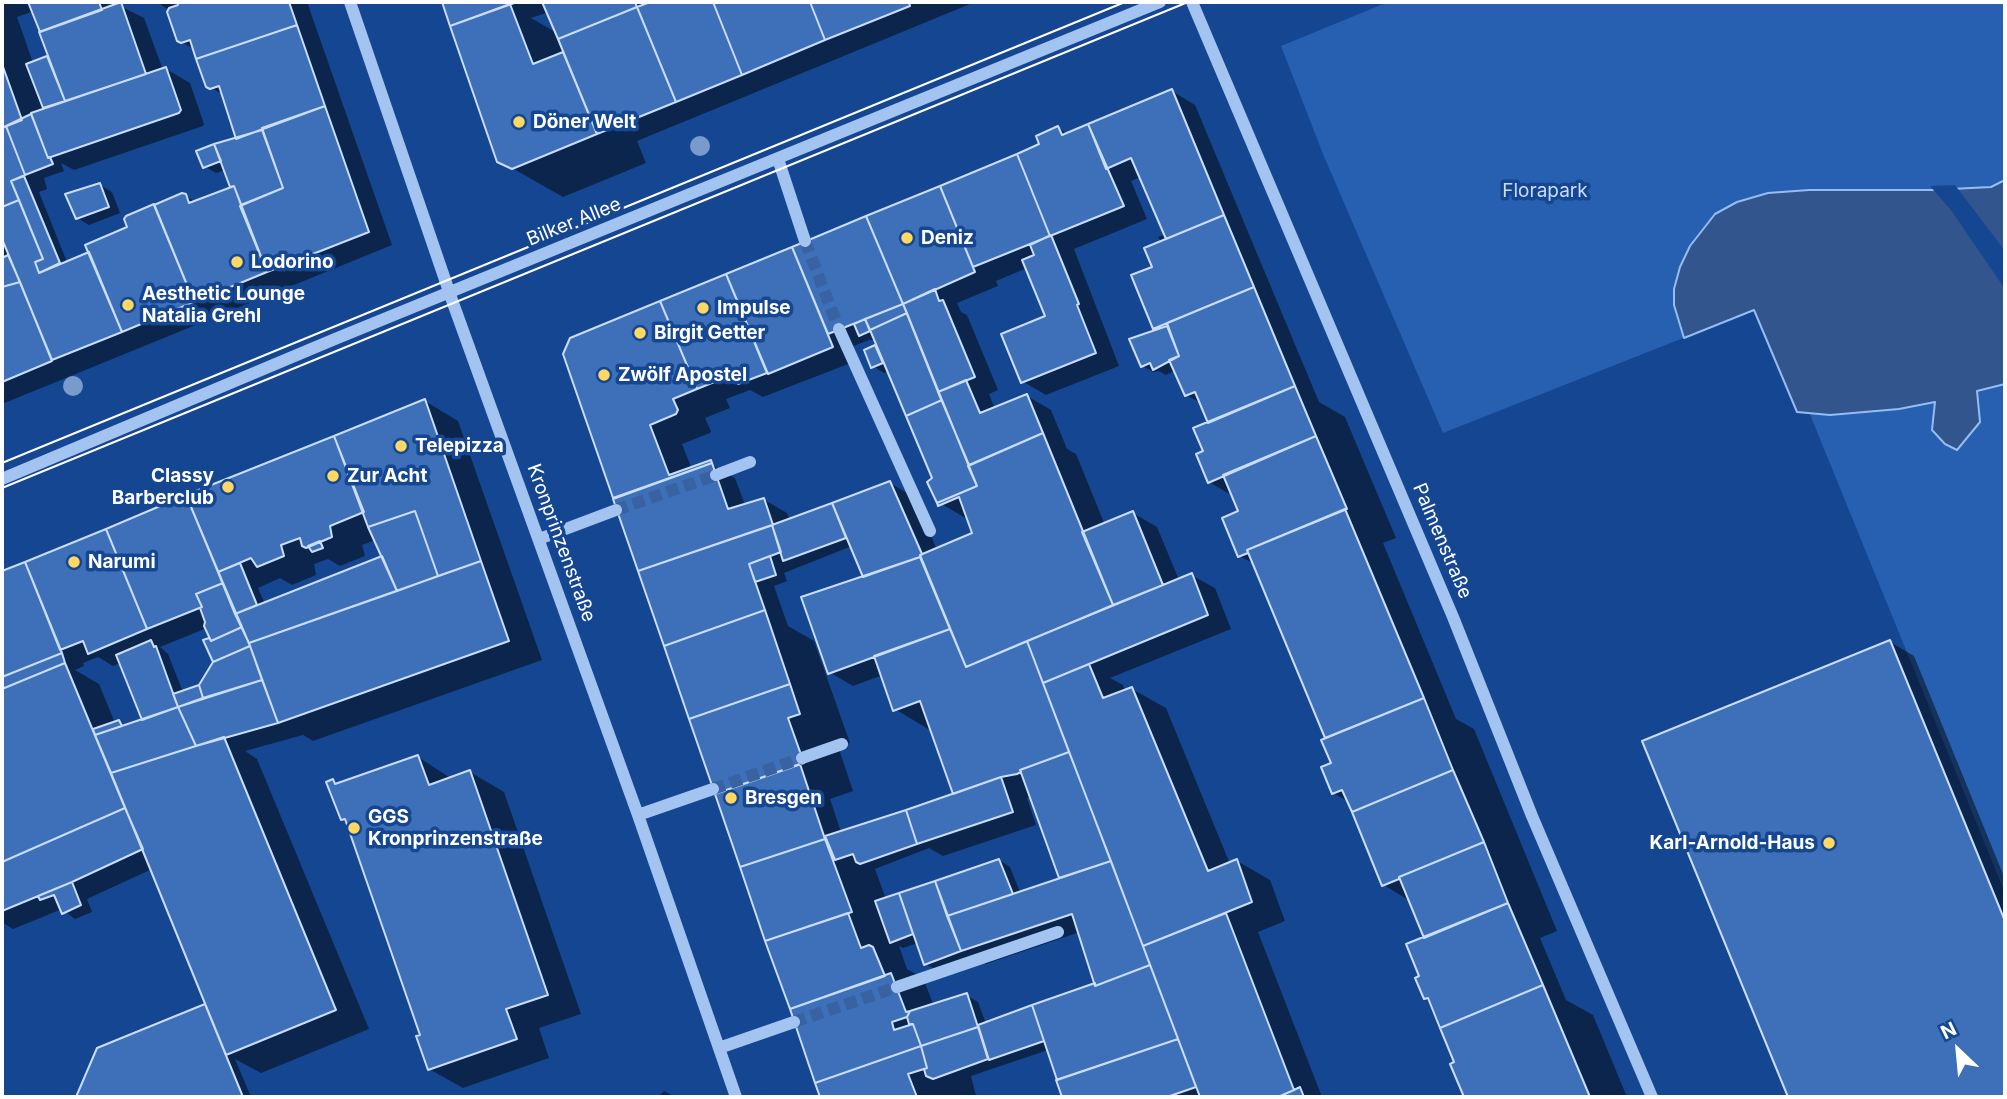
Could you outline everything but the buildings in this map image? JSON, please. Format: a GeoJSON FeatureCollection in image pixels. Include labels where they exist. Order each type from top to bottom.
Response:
{"type":"FeatureCollection","features":[{"type":"Feature","properties":{"kind":"street","name":"Kronprinzenstraße"},"geometry":{"type":"LineString","coordinates":[[350,2],[450,293],[736,1097]]}},
{"type":"Feature","properties":{"kind":"street","name":"Bilker Allee"},"geometry":{"type":"LineString","coordinates":[[2,479],[1160,2]]}},
{"type":"Feature","properties":{"kind":"street","name":"Palmenstraße"},"geometry":{"type":"LineString","coordinates":[[1192,2],[1652,1097]]}},
{"type":"Feature","properties":{"kind":"street"},"geometry":{"type":"LineString","coordinates":[[778,159],[805,241]]}},
{"type":"Feature","properties":{"kind":"street"},"geometry":{"type":"LineString","coordinates":[[839,329],[930,531]]}},
{"type":"Feature","properties":{"kind":"street"},"geometry":{"type":"LineString","coordinates":[[716,475],[750,463]]}},
{"type":"Feature","properties":{"kind":"street"},"geometry":{"type":"LineString","coordinates":[[539,539],[617,510]]}},
{"type":"Feature","properties":{"kind":"street"},"geometry":{"type":"LineString","coordinates":[[802,758],[842,744]]}},
{"type":"Feature","properties":{"kind":"street"},"geometry":{"type":"LineString","coordinates":[[638,816],[713,789]]}},
{"type":"Feature","properties":{"kind":"street"},"geometry":{"type":"LineString","coordinates":[[897,987],[1058,932]]}},
{"type":"Feature","properties":{"kind":"street"},"geometry":{"type":"LineString","coordinates":[[719,1048],[794,1022]]}},
{"type":"Feature","properties":{"kind":"green space","name":"Florapark"},"geometry":{"type":"Polygon","coordinates":[[[1388,2],[2005,2],[2005,893],[1809,412],[1797,412],[1754,310],[1443,433],[1323,154],[1281,46],[1388,2]]]}},
{"type":"Feature","properties":{"kind":"shaded area"},"geometry":{"type":"Polygon","coordinates":[[[2005,180],[2005,384],[1977,391],[1980,422],[1957,450],[1945,444],[1932,430],[1935,402],[1899,409],[1830,415],[1797,412],[1754,310],[1684,338],[1674,305],[1674,289],[1680,267],[1690,246],[1715,214],[1737,202],[1768,193],[1991,187],[2005,180]]]}},
{"type":"Feature","properties":{"kind":"pier"},"geometry":{"type":"Polygon","coordinates":[[[1955,185],[2005,251],[2005,289],[1951,210],[1930,186],[1955,185]]]}},
{"type":"Feature","properties":{"kind":"tunnel"},"geometry":{"type":"LineString","coordinates":[[805,241],[839,329]]}},
{"type":"Feature","properties":{"kind":"tunnel"},"geometry":{"type":"LineString","coordinates":[[616,510],[716,475]]}},
{"type":"Feature","properties":{"kind":"tunnel"},"geometry":{"type":"LineString","coordinates":[[713,789],[802,758]]}},
{"type":"Feature","properties":{"kind":"tunnel"},"geometry":{"type":"LineString","coordinates":[[794,1022],[897,987]]}},
{"type":"Feature","properties":{"kind":"tram line"},"geometry":{"type":"LineString","coordinates":[[2,463],[1125,2]]}},
{"type":"Feature","properties":{"kind":"tram line"},"geometry":{"type":"LineString","coordinates":[[2,488],[1188,2]]}},
{"type":"Feature","properties":{"kind":"place","name":"Döner Welt"},"geometry":{"type":"Point","coordinates":[519,122]}},
{"type":"Feature","properties":{"kind":"place","name":"Deniz"},"geometry":{"type":"Point","coordinates":[907,238]}},
{"type":"Feature","properties":{"kind":"place","name":"Lodorino"},"geometry":{"type":"Point","coordinates":[237,262]}},
{"type":"Feature","properties":{"kind":"place","name":"Aesthetic Lounge Natalia Grehl"},"geometry":{"type":"Point","coordinates":[128,305]}},
{"type":"Feature","properties":{"kind":"place","name":"Impulse"},"geometry":{"type":"Point","coordinates":[703,308]}},
{"type":"Feature","properties":{"kind":"place","name":"Birgit Getter"},"geometry":{"type":"Point","coordinates":[640,333]}},
{"type":"Feature","properties":{"kind":"place","name":"Zwölf Apostel"},"geometry":{"type":"Point","coordinates":[604,375]}},
{"type":"Feature","properties":{"kind":"place","name":"Telepizza"},"geometry":{"type":"Point","coordinates":[401,446]}},
{"type":"Feature","properties":{"kind":"place","name":"Zur Acht"},"geometry":{"type":"Point","coordinates":[333,476]}},
{"type":"Feature","properties":{"kind":"place","name":"Classy Barberclub"},"geometry":{"type":"Point","coordinates":[228,487]}},
{"type":"Feature","properties":{"kind":"place","name":"Narumi"},"geometry":{"type":"Point","coordinates":[74,562]}},
{"type":"Feature","properties":{"kind":"place","name":"Bresgen"},"geometry":{"type":"Point","coordinates":[731,798]}},
{"type":"Feature","properties":{"kind":"place","name":"GGS Kronprinzenstraße"},"geometry":{"type":"Point","coordinates":[354,828]}},
{"type":"Feature","properties":{"kind":"place","name":"Karl-Arnold-Haus"},"geometry":{"type":"Point","coordinates":[1829,843]}}]}
